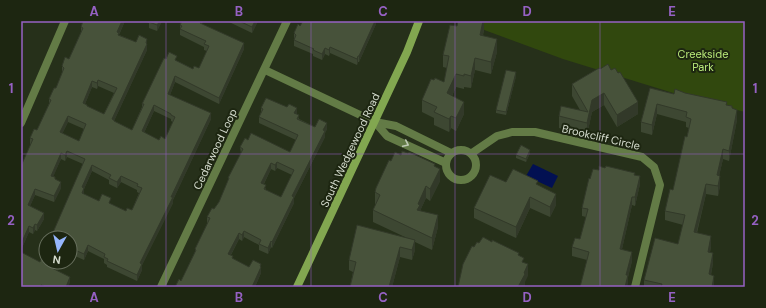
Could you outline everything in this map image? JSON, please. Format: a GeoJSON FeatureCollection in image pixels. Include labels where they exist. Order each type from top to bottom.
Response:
{"type":"FeatureCollection","features":[{"type":"Feature","properties":{"kind":"street"},"geometry":{"type":"LineString","coordinates":[[21,123],[66,21]]}},
{"type":"Feature","properties":{"kind":"street","name":"Cedarwood Loop"},"geometry":{"type":"LineString","coordinates":[[161,287],[287,21]]}},
{"type":"Feature","properties":{"kind":"street","name":"South Wedgewood Road"},"geometry":{"type":"LineString","coordinates":[[297,287],[375,122],[407,52],[419,21]]}},
{"type":"Feature","properties":{"kind":"street"},"geometry":{"type":"LineString","coordinates":[[265,70],[375,122],[392,124],[451,153]]}},
{"type":"Feature","properties":{"kind":"street"},"geometry":{"type":"LineString","coordinates":[[375,122],[387,136],[446,163]]}},
{"type":"Feature","properties":{"kind":"street","name":"Brookcliff Circle"},"geometry":{"type":"LineString","coordinates":[[472,154],[496,136],[512,132],[535,132],[642,157],[654,168],[660,185],[635,287]]}},
{"type":"Feature","properties":{"kind":"street"},"geometry":{"type":"LineString","coordinates":[[464,150],[472,154],[476,162],[476,167],[472,176],[463,180],[454,178],[448,172],[446,163],[451,153],[464,150]]}},
{"type":"Feature","properties":{"kind":"green space","name":"Creekside Park"},"geometry":{"type":"Polygon","coordinates":[[[460,21],[745,21],[745,112],[683,96],[563,59],[460,21]]]}},
{"type":"Feature","properties":{"kind":"shaded area"},"geometry":{"type":"Polygon","coordinates":[[[533,164],[558,176],[552,188],[526,176],[533,164]]]}},
{"type":"Feature","properties":{"kind":"building"},"geometry":{"type":"Polygon","coordinates":[[[83,21],[122,21],[117,32],[119,33],[118,35],[136,42],[139,35],[147,39],[147,44],[112,119],[132,130],[144,104],[142,104],[164,58],[166,59],[169,52],[177,56],[175,60],[193,69],[194,66],[199,68],[209,46],[204,44],[206,41],[180,29],[182,26],[180,25],[182,21],[201,21],[200,23],[244,43],[219,98],[175,76],[168,94],[211,113],[171,197],[173,197],[140,263],[142,264],[137,275],[107,261],[108,259],[104,257],[105,254],[88,245],[84,254],[78,251],[78,230],[54,230],[85,159],[67,151],[65,155],[61,153],[51,176],[55,177],[55,179],[61,182],[54,196],[35,189],[28,205],[44,213],[37,225],[35,224],[33,228],[29,226],[21,244],[21,166],[33,139],[30,138],[34,129],[37,130],[51,100],[49,99],[54,88],[56,88],[64,68],[62,66],[65,57],[69,59],[83,28],[81,27],[83,21]],[[98,80],[97,83],[92,81],[83,103],[104,114],[117,88],[98,80]],[[154,105],[142,131],[159,140],[161,136],[165,139],[175,117],[154,105]],[[68,116],[60,132],[79,141],[86,124],[68,116]],[[92,165],[82,187],[84,188],[82,193],[99,201],[102,194],[111,198],[109,203],[126,211],[127,208],[132,210],[142,188],[137,186],[138,184],[121,176],[117,182],[109,178],[111,175],[92,165]]]}},
{"type":"Feature","properties":{"kind":"building"},"geometry":{"type":"Polygon","coordinates":[[[149,21],[160,21],[157,25],[149,21]]]}},
{"type":"Feature","properties":{"kind":"building"},"geometry":{"type":"Polygon","coordinates":[[[239,21],[255,21],[252,27],[239,21]]]}},
{"type":"Feature","properties":{"kind":"building"},"geometry":{"type":"Polygon","coordinates":[[[303,21],[375,21],[357,59],[330,47],[329,50],[325,48],[322,54],[294,40],[296,35],[294,33],[298,24],[300,26],[303,21]]]}},
{"type":"Feature","properties":{"kind":"building"},"geometry":{"type":"Polygon","coordinates":[[[458,21],[483,21],[480,35],[497,39],[491,62],[475,58],[471,76],[456,74],[447,93],[464,102],[456,118],[451,116],[449,119],[434,112],[437,107],[422,100],[431,79],[434,80],[435,78],[444,82],[449,56],[443,55],[450,25],[457,26],[458,21]]]}},
{"type":"Feature","properties":{"kind":"building"},"geometry":{"type":"Polygon","coordinates":[[[608,64],[611,70],[615,68],[618,73],[620,72],[638,102],[617,115],[604,93],[592,100],[587,123],[559,116],[561,106],[588,112],[572,84],[608,64]]]}},
{"type":"Feature","properties":{"kind":"building"},"geometry":{"type":"Polygon","coordinates":[[[506,70],[516,72],[506,112],[496,110],[506,70]]]}},
{"type":"Feature","properties":{"kind":"building"},"geometry":{"type":"Polygon","coordinates":[[[650,88],[674,94],[675,89],[685,93],[727,102],[726,105],[732,106],[732,108],[737,110],[729,151],[723,149],[717,175],[720,176],[718,186],[706,184],[694,232],[711,236],[708,252],[713,253],[709,274],[714,276],[712,287],[661,287],[662,284],[644,280],[655,238],[678,244],[685,215],[665,211],[670,189],[673,190],[685,136],[687,137],[691,119],[686,117],[687,112],[657,104],[652,125],[641,122],[650,88]]]}},
{"type":"Feature","properties":{"kind":"building"},"geometry":{"type":"Polygon","coordinates":[[[266,98],[287,107],[289,104],[297,108],[294,113],[299,115],[297,119],[315,127],[319,119],[327,123],[323,130],[325,131],[292,196],[294,197],[268,248],[259,244],[261,240],[244,231],[242,235],[239,233],[228,254],[233,256],[232,258],[249,267],[253,260],[261,264],[252,287],[175,287],[179,279],[181,281],[196,250],[195,249],[210,218],[207,217],[212,208],[214,209],[219,202],[228,178],[243,149],[240,147],[245,138],[248,140],[251,133],[290,152],[298,135],[259,117],[263,109],[261,108],[266,98]],[[277,162],[275,165],[271,163],[261,183],[266,185],[264,189],[281,197],[294,170],[277,162]]]}},
{"type":"Feature","properties":{"kind":"building"},"geometry":{"type":"Polygon","coordinates":[[[521,145],[530,150],[526,159],[516,155],[521,145]]]}},
{"type":"Feature","properties":{"kind":"building"},"geometry":{"type":"Polygon","coordinates":[[[402,151],[409,152],[435,164],[434,166],[440,169],[430,189],[426,186],[417,210],[438,215],[432,238],[373,210],[380,195],[375,192],[376,188],[389,160],[391,161],[395,152],[401,155],[402,151]]]}},
{"type":"Feature","properties":{"kind":"building"},"geometry":{"type":"Polygon","coordinates":[[[599,166],[605,168],[606,166],[635,173],[634,175],[640,176],[635,197],[632,197],[620,249],[632,252],[626,275],[628,275],[625,287],[580,287],[589,252],[572,247],[575,238],[580,239],[588,209],[582,208],[589,178],[590,179],[593,169],[599,170],[599,166]]]}},
{"type":"Feature","properties":{"kind":"building"},"geometry":{"type":"Polygon","coordinates":[[[513,169],[538,181],[536,184],[556,194],[550,207],[530,197],[516,227],[474,208],[490,175],[506,182],[513,169]]]}},
{"type":"Feature","properties":{"kind":"building"},"geometry":{"type":"Polygon","coordinates":[[[357,225],[415,240],[412,250],[400,247],[389,287],[350,287],[356,262],[349,260],[357,225]]]}},
{"type":"Feature","properties":{"kind":"building"},"geometry":{"type":"Polygon","coordinates":[[[483,237],[519,253],[518,255],[524,258],[522,262],[528,264],[524,273],[525,274],[518,287],[458,287],[463,264],[472,246],[474,247],[477,242],[479,243],[483,237]]]}},
{"type":"Feature","properties":{"kind":"building"},"geometry":{"type":"Polygon","coordinates":[[[21,252],[38,261],[38,270],[56,270],[70,277],[66,287],[46,287],[41,285],[40,287],[21,287],[21,252]]]}}]}
